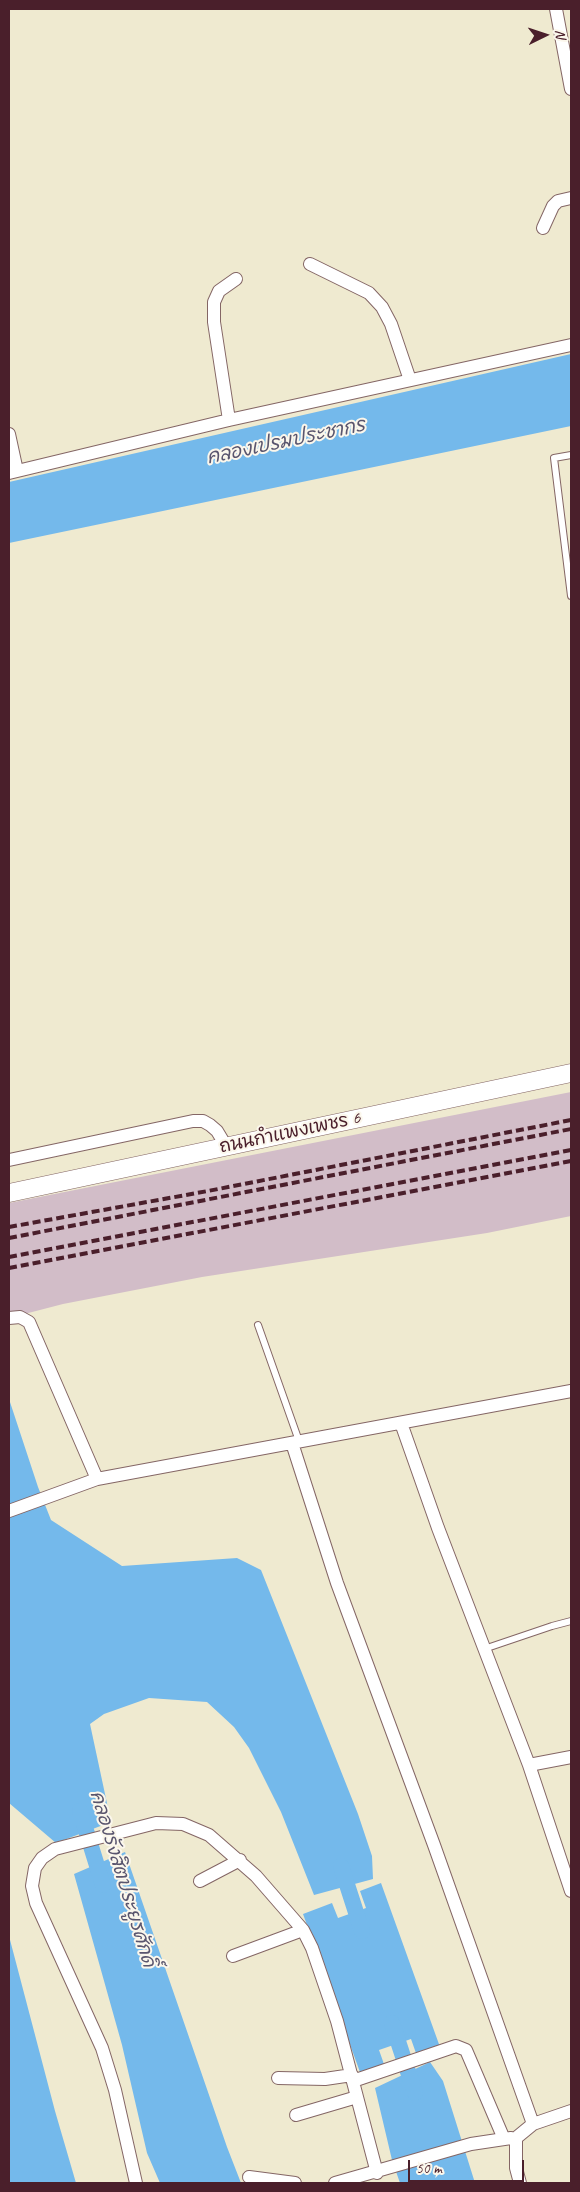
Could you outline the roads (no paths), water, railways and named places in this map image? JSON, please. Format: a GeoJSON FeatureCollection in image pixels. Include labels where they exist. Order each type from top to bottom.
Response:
{"type":"FeatureCollection","features":[{"type":"Feature","properties":{"kind":"main road","name":"ถนนกำแพงเพชร 6"},"geometry":{"type":"LineString","coordinates":[[9,1193],[571,1073]]}},
{"type":"Feature","properties":{"kind":"street"},"geometry":{"type":"LineString","coordinates":[[556,9],[571,89]]}},
{"type":"Feature","properties":{"kind":"street"},"geometry":{"type":"LineString","coordinates":[[543,228],[552,206],[558,200],[571,198]]}},
{"type":"Feature","properties":{"kind":"street"},"geometry":{"type":"LineString","coordinates":[[310,264],[369,294],[382,307],[391,324],[410,380]]}},
{"type":"Feature","properties":{"kind":"street"},"geometry":{"type":"LineString","coordinates":[[230,420],[214,322],[214,302],[220,291],[236,279]]}},
{"type":"Feature","properties":{"kind":"street"},"geometry":{"type":"LineString","coordinates":[[9,434],[13,472],[230,420],[571,345]]}},
{"type":"Feature","properties":{"kind":"street"},"geometry":{"type":"LineString","coordinates":[[9,1160],[193,1121],[210,1124],[217,1131],[226,1146]]}},
{"type":"Feature","properties":{"kind":"street"},"geometry":{"type":"LineString","coordinates":[[9,1318],[20,1317],[29,1322],[97,1480]]}},
{"type":"Feature","properties":{"kind":"street"},"geometry":{"type":"LineString","coordinates":[[9,1511],[97,1480],[571,1391]]}},
{"type":"Feature","properties":{"kind":"street"},"geometry":{"type":"LineString","coordinates":[[401,1423],[529,1765],[571,1891]]}},
{"type":"Feature","properties":{"kind":"street"},"geometry":{"type":"LineString","coordinates":[[295,1442],[337,1583],[431,1837],[533,2124]]}},
{"type":"Feature","properties":{"kind":"street"},"geometry":{"type":"LineString","coordinates":[[529,1765],[571,1757]]}},
{"type":"Feature","properties":{"kind":"street"},"geometry":{"type":"LineString","coordinates":[[136,2183],[115,2090],[102,2048],[36,1903],[32,1886],[35,1868],[42,1858],[55,1849],[156,1823],[183,1824],[194,1827],[209,1835],[240,1860],[303,1930],[312,1948],[337,2022],[357,2097],[383,2170]]}},
{"type":"Feature","properties":{"kind":"street"},"geometry":{"type":"LineString","coordinates":[[200,1881],[240,1860]]}},
{"type":"Feature","properties":{"kind":"street"},"geometry":{"type":"LineString","coordinates":[[233,1956],[303,1930]]}},
{"type":"Feature","properties":{"kind":"street"},"geometry":{"type":"LineString","coordinates":[[278,2078],[353,2078],[379,2072],[456,2046],[466,2050],[510,2138],[520,2183]]}},
{"type":"Feature","properties":{"kind":"street"},"geometry":{"type":"LineString","coordinates":[[296,2115],[357,2097]]}},
{"type":"Feature","properties":{"kind":"street"},"geometry":{"type":"LineString","coordinates":[[334,2183],[471,2144],[510,2138],[533,2124],[571,2111]]}},
{"type":"Feature","properties":{"kind":"street"},"geometry":{"type":"LineString","coordinates":[[250,2177],[295,2183]]}},
{"type":"Feature","properties":{"kind":"lane"},"geometry":{"type":"LineString","coordinates":[[571,455],[554,458],[571,596]]}},
{"type":"Feature","properties":{"kind":"lane"},"geometry":{"type":"LineString","coordinates":[[258,1325],[295,1442]]}},
{"type":"Feature","properties":{"kind":"lane"},"geometry":{"type":"LineString","coordinates":[[484,1649],[571,1621]]}},
{"type":"Feature","properties":{"kind":"water","name":"คลองเปรมประชากร"},"geometry":{"type":"Polygon","coordinates":[[[571,354],[571,426],[9,543],[9,482],[571,354]]]}},
{"type":"Feature","properties":{"kind":"water"},"geometry":{"type":"Polygon","coordinates":[[[9,1399],[51,1520],[122,1566],[237,1558],[261,1570],[358,1814],[372,1856],[373,1879],[314,1895],[281,1812],[249,1748],[234,1727],[207,1702],[149,1698],[104,1714],[90,1724],[111,1822],[56,1843],[9,1803],[9,1399]]]}},
{"type":"Feature","properties":{"kind":"water"},"geometry":{"type":"Polygon","coordinates":[[[125,1852],[241,2183],[160,2183],[147,2153],[122,2045],[74,1874],[125,1852]]]}},
{"type":"Feature","properties":{"kind":"water"},"geometry":{"type":"Polygon","coordinates":[[[381,1883],[440,2047],[417,2056],[411,2039],[379,2050],[385,2067],[361,2075],[303,1914],[332,1903],[338,1918],[366,1908],[360,1891],[381,1883]]]}},
{"type":"Feature","properties":{"kind":"water"},"geometry":{"type":"Polygon","coordinates":[[[9,1936],[55,2111],[76,2183],[9,2183],[9,1936]]]}},
{"type":"Feature","properties":{"kind":"water"},"geometry":{"type":"Polygon","coordinates":[[[430,2062],[443,2081],[475,2183],[400,2183],[392,2160],[375,2088],[430,2062]]]}},
{"type":"Feature","properties":{"kind":"waterway","name":"คลองรังสิตประยูรศักดิ์"},"geometry":{"type":"LineString","coordinates":[[80,1811],[103,1885]]}},
{"type":"Feature","properties":{"kind":"waterway"},"geometry":{"type":"LineString","coordinates":[[341,1866],[362,1931]]}},
{"type":"Feature","properties":{"kind":"waterway"},"geometry":{"type":"LineString","coordinates":[[392,2023],[415,2093]]}},
{"type":"Feature","properties":{"kind":"railway"},"geometry":{"type":"LineString","coordinates":[[9,1227],[208,1191],[571,1120]]}},
{"type":"Feature","properties":{"kind":"railway"},"geometry":{"type":"LineString","coordinates":[[9,1238],[571,1129]]}},
{"type":"Feature","properties":{"kind":"railway"},"geometry":{"type":"LineString","coordinates":[[9,1257],[571,1150]]}},
{"type":"Feature","properties":{"kind":"railway"},"geometry":{"type":"LineString","coordinates":[[9,1268],[571,1161]]}}]}
